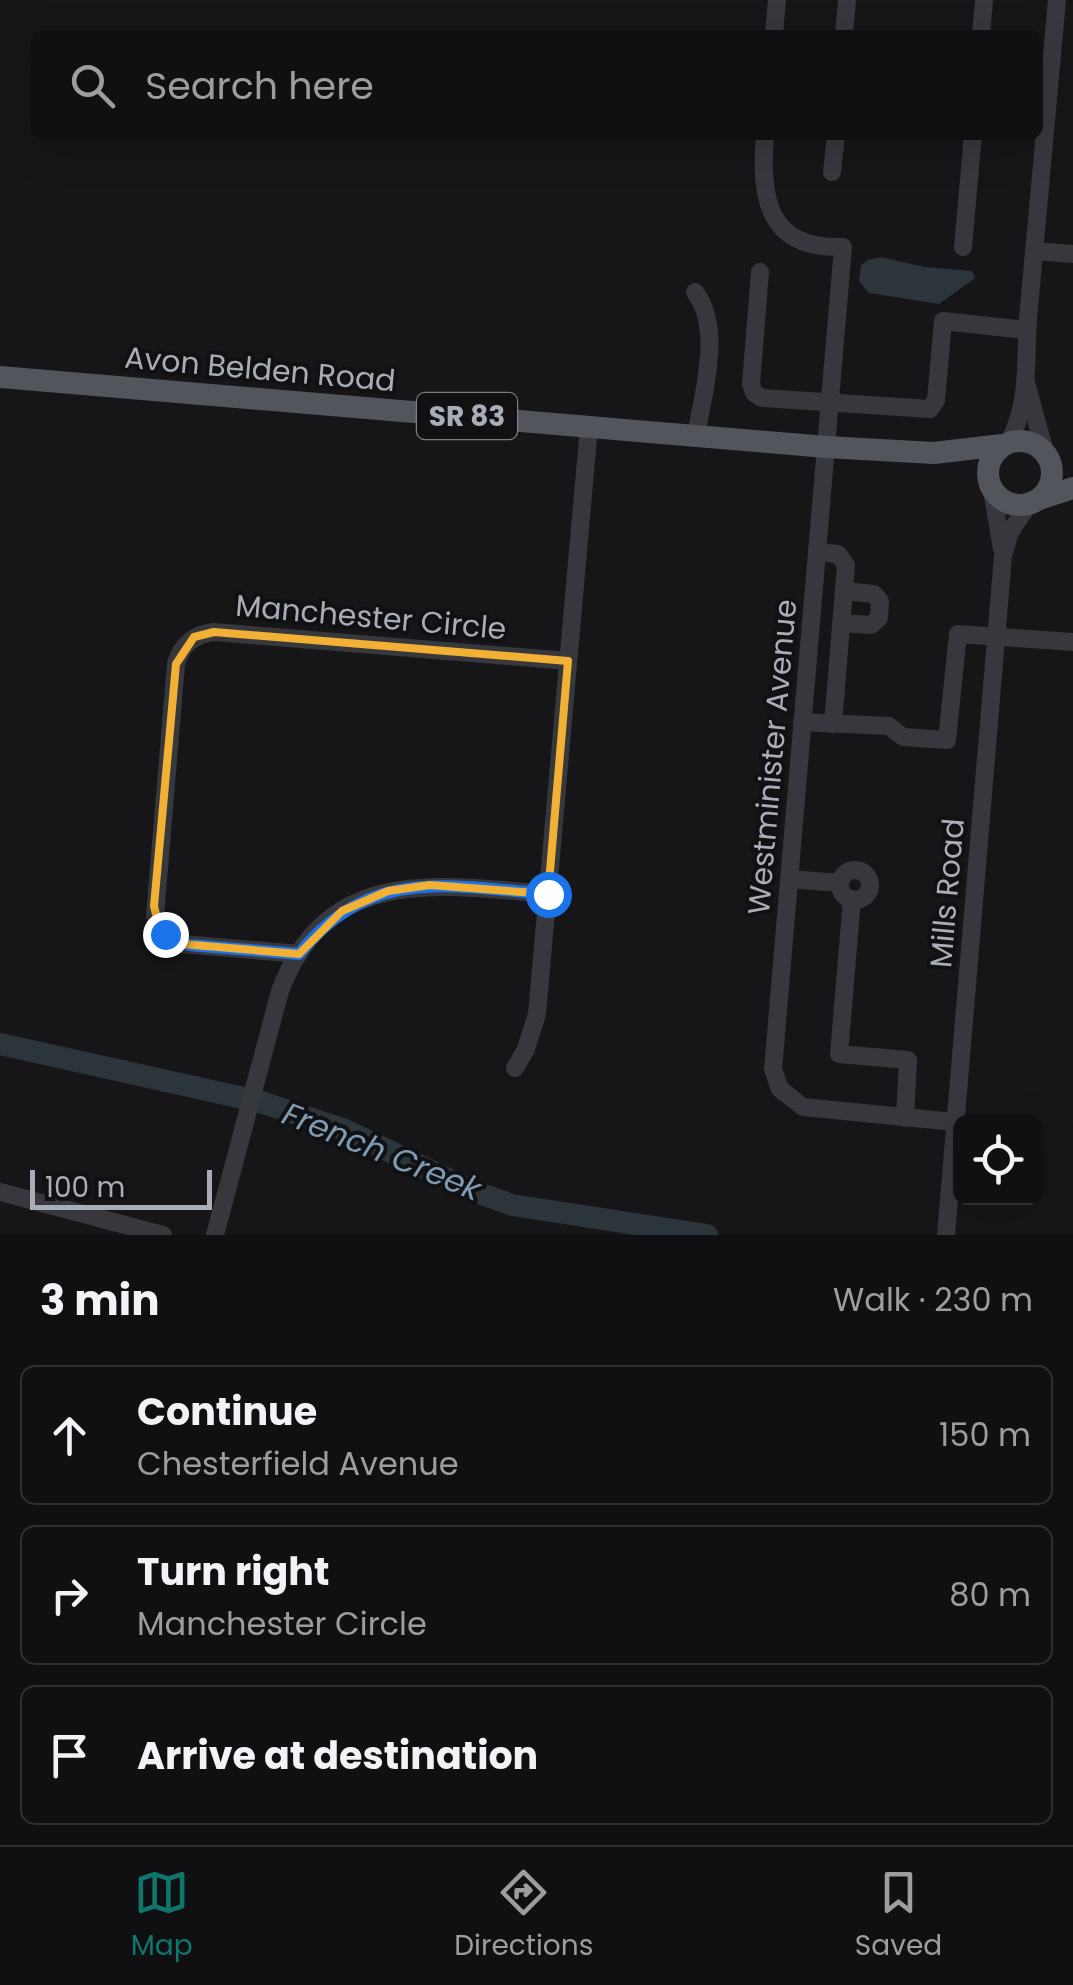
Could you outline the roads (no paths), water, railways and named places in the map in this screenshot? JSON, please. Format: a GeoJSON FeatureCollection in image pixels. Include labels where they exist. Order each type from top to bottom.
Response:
{"type":"FeatureCollection","features":[{"type":"Feature","properties":{"kind":"main road","name":"Avon Belden Road"},"geometry":{"type":"LineString","coordinates":[[0,377],[826,447],[934,453],[1005,444]]}},
{"type":"Feature","properties":{"kind":"main road"},"geometry":{"type":"LineString","coordinates":[[1073,471],[1029,441],[1005,444],[989,462],[990,485],[1008,503],[1034,502],[1073,488]]}},
{"type":"Feature","properties":{"kind":"main road","name":"Avon Belden Road"},"geometry":{"type":"LineString","coordinates":[[934,453],[967,465],[990,485]]}},
{"type":"Feature","properties":{"kind":"main road"},"geometry":{"type":"LineString","coordinates":[[1034,502],[1051,482],[1048,456]]}},
{"type":"Feature","properties":{"kind":"street"},"geometry":{"type":"LineString","coordinates":[[774,30],[776,0]]}},
{"type":"Feature","properties":{"kind":"street"},"geometry":{"type":"LineString","coordinates":[[844,30],[847,0]]}},
{"type":"Feature","properties":{"kind":"street"},"geometry":{"type":"LineString","coordinates":[[981,30],[984,0]]}},
{"type":"Feature","properties":{"kind":"street"},"geometry":{"type":"LineString","coordinates":[[1005,444],[1020,420],[1027,386],[1026,330],[1057,0]]}},
{"type":"Feature","properties":{"kind":"street","name":"Westminister Avenue"},"geometry":{"type":"LineString","coordinates":[[765,140],[762,185],[775,218],[805,241],[822,247],[844,246],[773,1060],[780,1089],[794,1102],[814,1110],[953,1122]]}},
{"type":"Feature","properties":{"kind":"street"},"geometry":{"type":"LineString","coordinates":[[832,172],[835,140]]}},
{"type":"Feature","properties":{"kind":"street"},"geometry":{"type":"LineString","coordinates":[[964,247],[973,140]]}},
{"type":"Feature","properties":{"kind":"street"},"geometry":{"type":"LineString","coordinates":[[1034,251],[1073,254]]}},
{"type":"Feature","properties":{"kind":"street"},"geometry":{"type":"LineString","coordinates":[[760,272],[751,384],[754,393],[762,398],[930,409],[936,400],[943,321],[1026,330]]}},
{"type":"Feature","properties":{"kind":"street"},"geometry":{"type":"LineString","coordinates":[[695,292],[705,305],[708,318],[706,374],[696,436]]}},
{"type":"Feature","properties":{"kind":"street"},"geometry":{"type":"LineString","coordinates":[[1027,386],[1048,456]]}},
{"type":"Feature","properties":{"kind":"street"},"geometry":{"type":"LineString","coordinates":[[516,1068],[537,1014],[589,427]]}},
{"type":"Feature","properties":{"kind":"street","name":"Mills Road"},"geometry":{"type":"LineString","coordinates":[[990,485],[1003,556]]}},
{"type":"Feature","properties":{"kind":"street","name":"Mills Road"},"geometry":{"type":"LineString","coordinates":[[956,1115],[1003,556],[1010,532],[1034,502]]}},
{"type":"Feature","properties":{"kind":"street"},"geometry":{"type":"LineString","coordinates":[[817,552],[838,554],[846,565],[833,724]]}},
{"type":"Feature","properties":{"kind":"street"},"geometry":{"type":"LineString","coordinates":[[841,622],[871,624],[879,618],[880,601],[874,594],[844,591]]}},
{"type":"Feature","properties":{"kind":"street","name":"Manchester Circle"},"geometry":{"type":"LineString","coordinates":[[299,954],[182,944],[165,934],[155,916],[176,664],[184,646],[194,637],[214,632],[568,661]]}},
{"type":"Feature","properties":{"kind":"street"},"geometry":{"type":"LineString","coordinates":[[802,722],[890,726],[903,737],[947,740],[958,634],[1073,642]]}},
{"type":"Feature","properties":{"kind":"street"},"geometry":{"type":"LineString","coordinates":[[789,880],[846,891],[839,1054],[908,1060],[905,1118]]}},
{"type":"Feature","properties":{"kind":"street"},"geometry":{"type":"LineString","coordinates":[[215,1235],[280,991],[299,954],[342,911],[388,891],[430,885],[548,894]]}},
{"type":"Feature","properties":{"kind":"street","name":"Mills Road"},"geometry":{"type":"LineString","coordinates":[[946,1235],[953,1147]]}},
{"type":"Feature","properties":{"kind":"street"},"geometry":{"type":"LineString","coordinates":[[0,1192],[163,1235]]}},
{"type":"Feature","properties":{"kind":"waterway","name":"French Creek"},"geometry":{"type":"LineString","coordinates":[[0,1044],[261,1102],[345,1130],[473,1191],[512,1205],[707,1235]]}}]}
